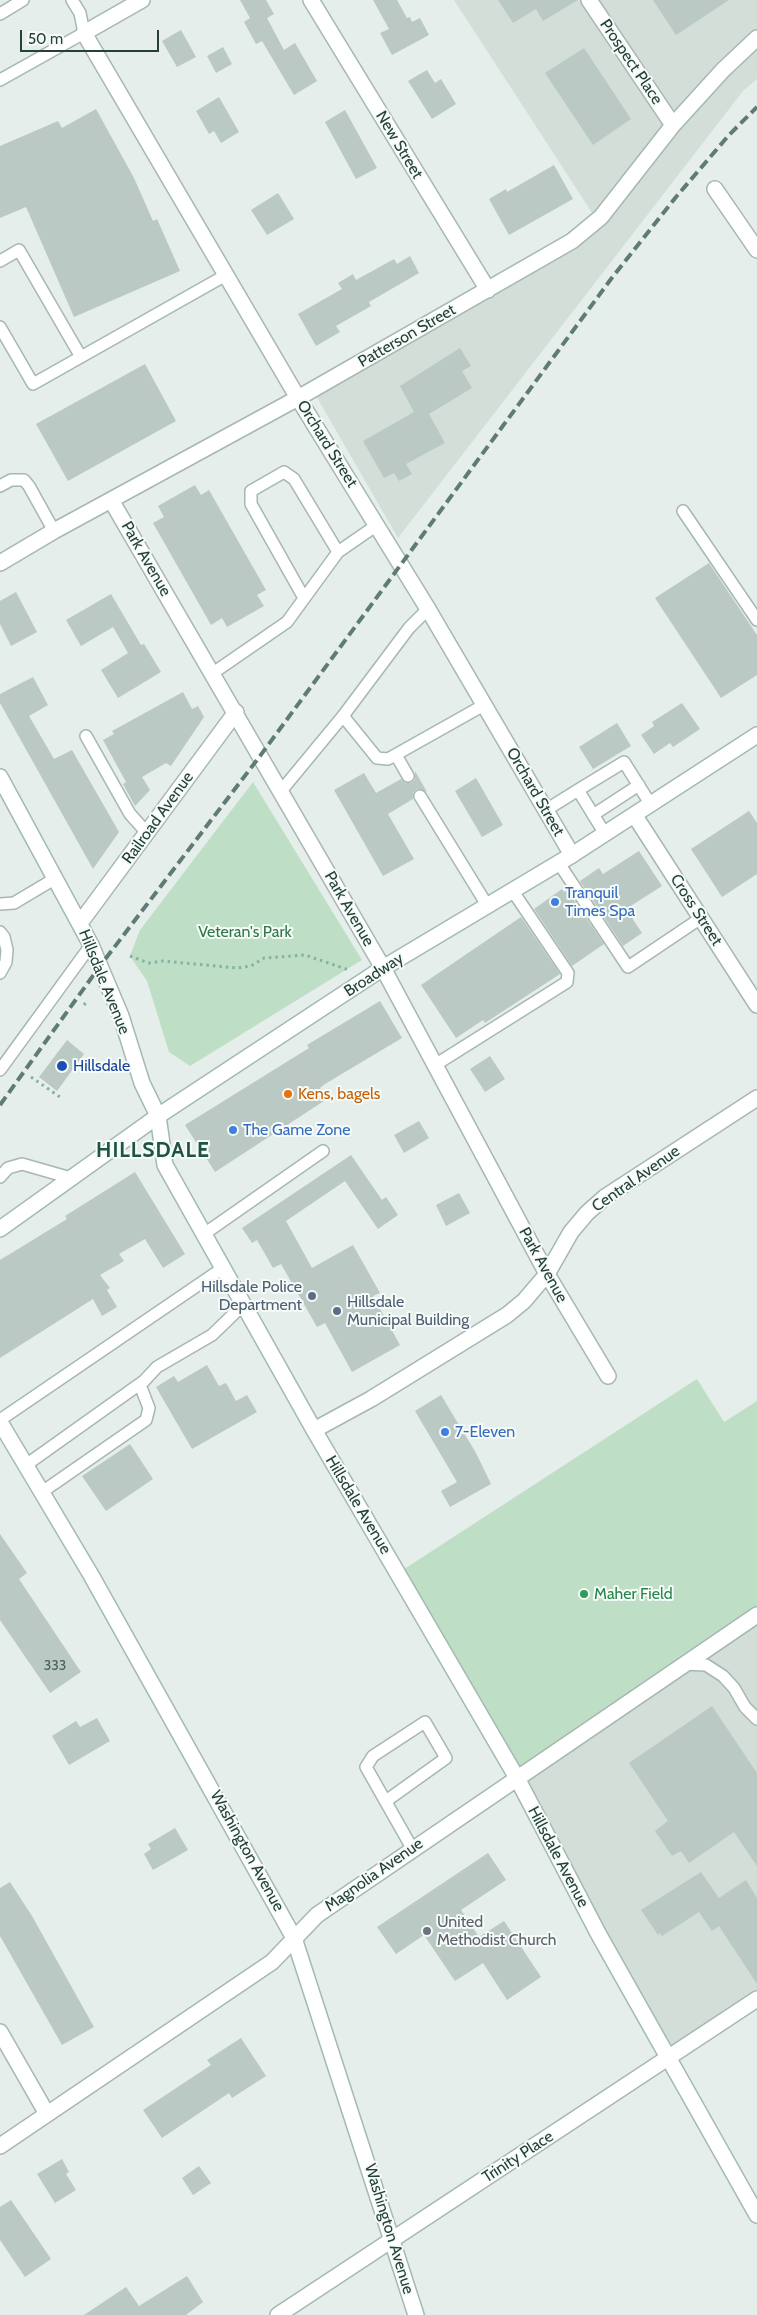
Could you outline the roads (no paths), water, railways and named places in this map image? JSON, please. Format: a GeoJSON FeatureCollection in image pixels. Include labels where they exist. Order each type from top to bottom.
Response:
{"type":"FeatureCollection","features":[{"type":"Feature","properties":{"kind":"street"},"geometry":{"type":"LineString","coordinates":[[84,33],[142,0]]}},
{"type":"Feature","properties":{"kind":"street","name":"New Street"},"geometry":{"type":"LineString","coordinates":[[311,0],[488,290]]}},
{"type":"Feature","properties":{"kind":"street","name":"Prospect Place"},"geometry":{"type":"LineString","coordinates":[[589,0],[673,125]]}},
{"type":"Feature","properties":{"kind":"street","name":"Orchard Street"},"geometry":{"type":"LineString","coordinates":[[84,33],[298,398],[428,609],[572,855]]}},
{"type":"Feature","properties":{"kind":"street","name":"Patterson Street"},"geometry":{"type":"LineString","coordinates":[[0,563],[54,531],[298,398],[572,241],[602,217],[673,125],[723,70],[757,38]]}},
{"type":"Feature","properties":{"kind":"street"},"geometry":{"type":"LineString","coordinates":[[715,189],[757,250]]}},
{"type":"Feature","properties":{"kind":"street","name":"Park Avenue"},"geometry":{"type":"LineString","coordinates":[[111,500],[236,712],[383,968],[547,1274],[608,1376]]}},
{"type":"Feature","properties":{"kind":"street","name":"Railroad Avenue"},"geometry":{"type":"LineString","coordinates":[[80,923],[236,712]]}},
{"type":"Feature","properties":{"kind":"street","name":"Broadway"},"geometry":{"type":"LineString","coordinates":[[0,1229],[158,1116],[364,980],[635,816],[757,735]]}},
{"type":"Feature","properties":{"kind":"street","name":"Hillsdale Avenue"},"geometry":{"type":"LineString","coordinates":[[0,777],[92,945],[120,1016],[142,1083],[158,1116],[165,1166],[314,1430],[517,1778],[599,1935],[757,2215]]}},
{"type":"Feature","properties":{"kind":"street","name":"Cross Street"},"geometry":{"type":"LineString","coordinates":[[635,816],[757,1005]]}},
{"type":"Feature","properties":{"kind":"street","name":"Central Avenue"},"geometry":{"type":"LineString","coordinates":[[314,1430],[371,1399],[494,1324],[524,1301],[547,1274],[571,1232],[587,1213],[606,1197],[757,1098]]}},
{"type":"Feature","properties":{"kind":"street","name":"Washington Avenue"},"geometry":{"type":"LineString","coordinates":[[0,1421],[91,1575],[294,1938],[393,2239],[416,2315]]}},
{"type":"Feature","properties":{"kind":"street","name":"Magnolia Avenue"},"geometry":{"type":"LineString","coordinates":[[0,2146],[272,1962],[317,1915],[412,1848],[757,1615]]}},
{"type":"Feature","properties":{"kind":"street","name":"Trinity Place"},"geometry":{"type":"LineString","coordinates":[[278,2315],[757,1999]]}},
{"type":"Feature","properties":{"kind":"street"},"geometry":{"type":"LineString","coordinates":[[0,2032],[47,2114]]}},
{"type":"Feature","properties":{"kind":"lane"},"geometry":{"type":"LineString","coordinates":[[0,14],[23,0]]}},
{"type":"Feature","properties":{"kind":"lane"},"geometry":{"type":"LineString","coordinates":[[0,80],[84,33],[80,13],[72,0]]}},
{"type":"Feature","properties":{"kind":"lane"},"geometry":{"type":"LineString","coordinates":[[0,261],[19,250],[81,357]]}},
{"type":"Feature","properties":{"kind":"lane"},"geometry":{"type":"LineString","coordinates":[[0,327],[33,384],[226,275]]}},
{"type":"Feature","properties":{"kind":"lane"},"geometry":{"type":"LineString","coordinates":[[304,598],[251,504],[252,491],[284,472],[294,479],[338,552]]}},
{"type":"Feature","properties":{"kind":"lane"},"geometry":{"type":"LineString","coordinates":[[0,486],[11,480],[24,480],[54,531]]}},
{"type":"Feature","properties":{"kind":"lane"},"geometry":{"type":"LineString","coordinates":[[684,511],[757,620]]}},
{"type":"Feature","properties":{"kind":"lane"},"geometry":{"type":"LineString","coordinates":[[213,673],[287,622],[338,552],[377,525]]}},
{"type":"Feature","properties":{"kind":"lane"},"geometry":{"type":"LineString","coordinates":[[281,792],[343,716],[409,628],[428,609]]}},
{"type":"Feature","properties":{"kind":"lane"},"geometry":{"type":"LineString","coordinates":[[343,716],[377,758],[388,760],[484,705]]}},
{"type":"Feature","properties":{"kind":"lane"},"geometry":{"type":"LineString","coordinates":[[86,736],[130,814],[147,832]]}},
{"type":"Feature","properties":{"kind":"lane"},"geometry":{"type":"LineString","coordinates":[[396,755],[408,776]]}},
{"type":"Feature","properties":{"kind":"lane"},"geometry":{"type":"LineString","coordinates":[[546,810],[624,762],[651,805]]}},
{"type":"Feature","properties":{"kind":"lane"},"geometry":{"type":"LineString","coordinates":[[593,815],[639,785]]}},
{"type":"Feature","properties":{"kind":"lane"},"geometry":{"type":"LineString","coordinates":[[578,790],[605,834]]}},
{"type":"Feature","properties":{"kind":"lane"},"geometry":{"type":"LineString","coordinates":[[420,796],[487,905]]}},
{"type":"Feature","properties":{"kind":"lane"},"geometry":{"type":"LineString","coordinates":[[558,862],[628,967],[701,918]]}},
{"type":"Feature","properties":{"kind":"lane"},"geometry":{"type":"LineString","coordinates":[[0,904],[14,903],[56,878]]}},
{"type":"Feature","properties":{"kind":"lane"},"geometry":{"type":"LineString","coordinates":[[435,1065],[567,982],[568,973],[512,890]]}},
{"type":"Feature","properties":{"kind":"lane"},"geometry":{"type":"LineString","coordinates":[[0,932],[4,937],[7,950],[6,962],[0,973]]}},
{"type":"Feature","properties":{"kind":"lane"},"geometry":{"type":"LineString","coordinates":[[0,1070],[92,945]]}},
{"type":"Feature","properties":{"kind":"lane"},"geometry":{"type":"LineString","coordinates":[[204,1234],[324,1151]]}},
{"type":"Feature","properties":{"kind":"lane"},"geometry":{"type":"LineString","coordinates":[[0,1177],[8,1168],[22,1164],[71,1178]]}},
{"type":"Feature","properties":{"kind":"lane"},"geometry":{"type":"LineString","coordinates":[[0,1421],[223,1268]]}},
{"type":"Feature","properties":{"kind":"lane"},"geometry":{"type":"LineString","coordinates":[[26,1465],[140,1385],[157,1367],[212,1336],[243,1305]]}},
{"type":"Feature","properties":{"kind":"lane"},"geometry":{"type":"LineString","coordinates":[[42,1492],[146,1420],[149,1408],[140,1385]]}},
{"type":"Feature","properties":{"kind":"lane"},"geometry":{"type":"LineString","coordinates":[[683,1664],[706,1665],[724,1676],[734,1688],[744,1707],[757,1719]]}},
{"type":"Feature","properties":{"kind":"lane"},"geometry":{"type":"LineString","coordinates":[[386,1801],[446,1758],[425,1722],[374,1756],[366,1767],[412,1848]]}},
{"type":"Feature","properties":{"kind":"railway"},"geometry":{"type":"LineString","coordinates":[[0,1105],[100,966],[260,756],[611,279],[676,197],[729,135],[757,107]]}},
{"type":"Feature","properties":{"kind":"place","name":"Tranquil Times Spa"},"geometry":{"type":"Point","coordinates":[555,902]}},
{"type":"Feature","properties":{"kind":"place","name":"Hillsdale"},"geometry":{"type":"Point","coordinates":[62,1066]}},
{"type":"Feature","properties":{"kind":"place","name":"Kens, bagels"},"geometry":{"type":"Point","coordinates":[288,1094]}},
{"type":"Feature","properties":{"kind":"place","name":"The Game Zone"},"geometry":{"type":"Point","coordinates":[233,1130]}},
{"type":"Feature","properties":{"kind":"place","name":"Hillsdale Police Department"},"geometry":{"type":"Point","coordinates":[312,1296]}},
{"type":"Feature","properties":{"kind":"place","name":"Hillsdale Municipal Building"},"geometry":{"type":"Point","coordinates":[337,1311]}},
{"type":"Feature","properties":{"kind":"place","name":"7-Eleven"},"geometry":{"type":"Point","coordinates":[445,1432]}},
{"type":"Feature","properties":{"kind":"place","name":"Maher Field"},"geometry":{"type":"Point","coordinates":[584,1594]}},
{"type":"Feature","properties":{"kind":"place","name":"United Methodist Church"},"geometry":{"type":"Point","coordinates":[427,1931]}},
{"type":"Feature","properties":{"kind":"district","name":"HILLSDALE"},"geometry":{"type":"Point","coordinates":[153,1151]}},
{"type":"Feature","properties":{"kind":"park label","name":"Veteran's Park"},"geometry":{"type":"Point","coordinates":[245,932]}}]}
